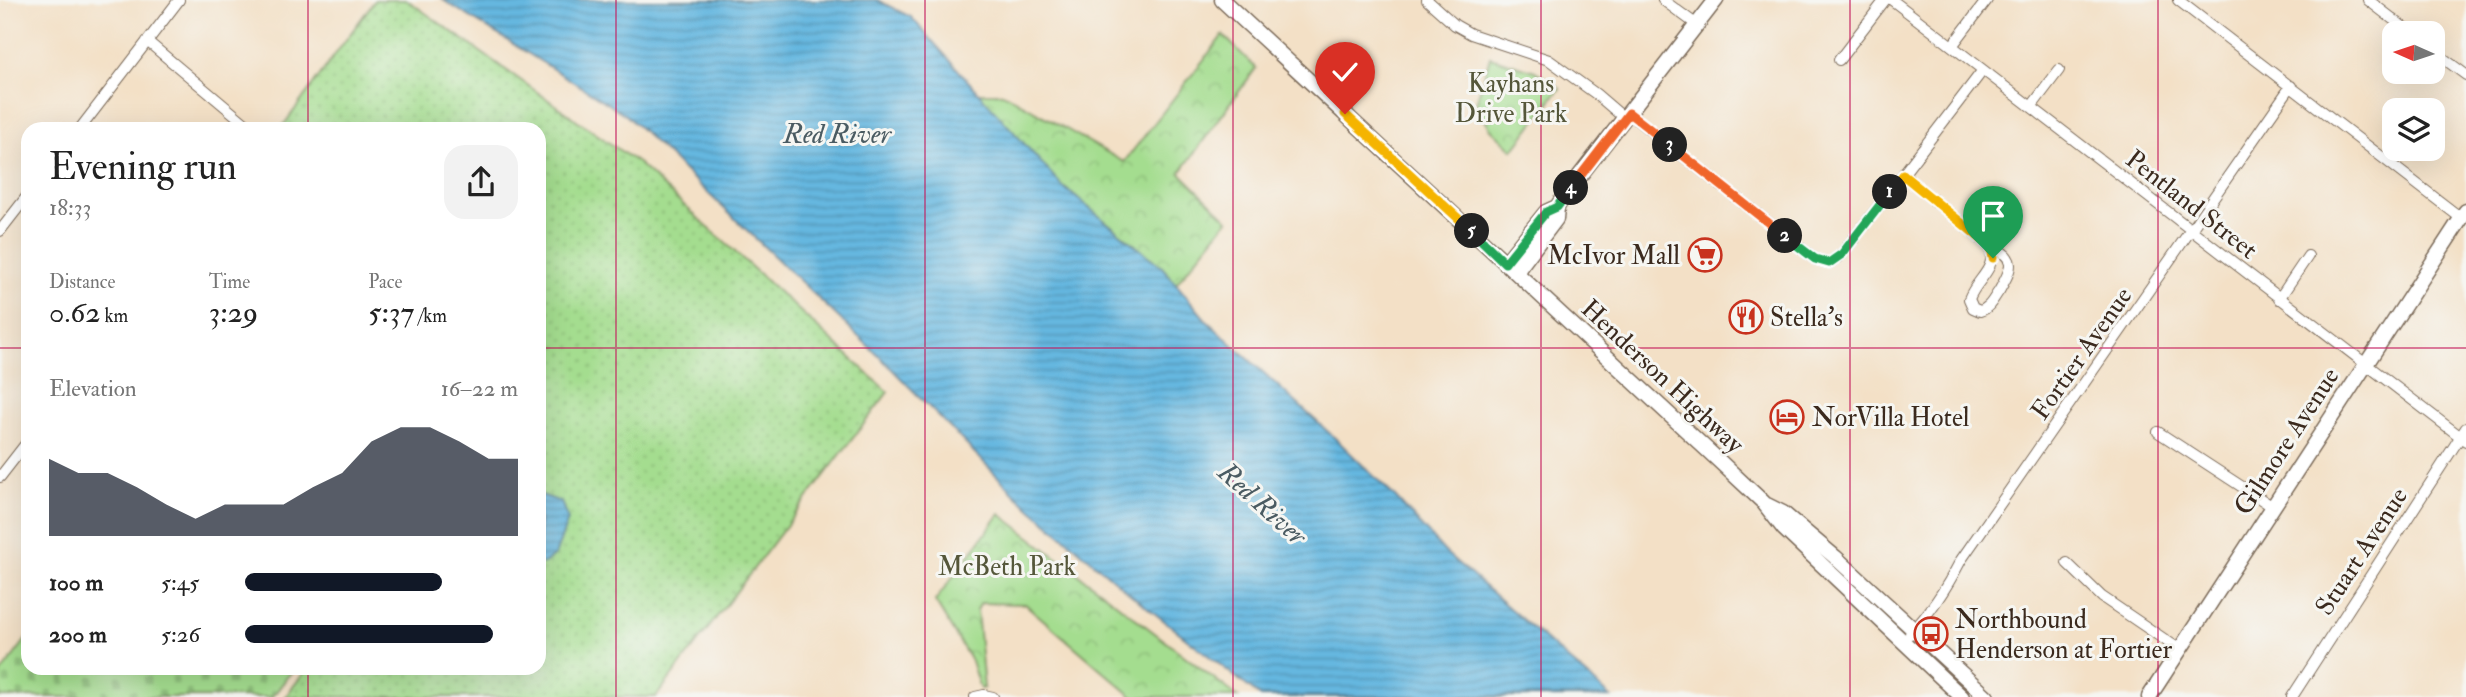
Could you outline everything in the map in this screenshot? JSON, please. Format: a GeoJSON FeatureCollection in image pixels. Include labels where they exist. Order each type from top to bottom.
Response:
{"type":"FeatureCollection","features":[{"type":"Feature","properties":{"kind":"main road","name":"Henderson Highway"},"geometry":{"type":"LineString","coordinates":[[1222,0],[1763,502],[1784,529],[1962,697]]}},
{"type":"Feature","properties":{"kind":"main road"},"geometry":{"type":"LineString","coordinates":[[1511,268],[1546,212],[1557,207],[1716,0]]}},
{"type":"Feature","properties":{"kind":"main road","name":"Gilmore Avenue"},"geometry":{"type":"LineString","coordinates":[[2149,697],[2464,215]]}},
{"type":"Feature","properties":{"kind":"main road","name":"Henderson Highway"},"geometry":{"type":"LineString","coordinates":[[1763,502],[1783,513],[1915,629],[1987,697]]}},
{"type":"Feature","properties":{"kind":"street"},"geometry":{"type":"LineString","coordinates":[[85,122],[179,0]]}},
{"type":"Feature","properties":{"kind":"street"},"geometry":{"type":"LineString","coordinates":[[1427,0],[1455,25],[1471,34],[1549,60],[1821,262],[1829,263],[1842,254],[1983,70]]}},
{"type":"Feature","properties":{"kind":"street"},"geometry":{"type":"LineString","coordinates":[[1663,0],[1697,25]]}},
{"type":"Feature","properties":{"kind":"street"},"geometry":{"type":"LineString","coordinates":[[1839,60],[1885,0]]}},
{"type":"Feature","properties":{"kind":"street","name":"Pentland Street"},"geometry":{"type":"LineString","coordinates":[[1892,0],[2279,299],[2464,435]]}},
{"type":"Feature","properties":{"kind":"street"},"geometry":{"type":"LineString","coordinates":[[1952,46],[1987,0]]}},
{"type":"Feature","properties":{"kind":"street"},"geometry":{"type":"LineString","coordinates":[[2178,0],[2464,215]]}},
{"type":"Feature","properties":{"kind":"street"},"geometry":{"type":"LineString","coordinates":[[2368,0],[2395,21]]}},
{"type":"Feature","properties":{"kind":"street"},"geometry":{"type":"LineString","coordinates":[[147,41],[243,122]]}},
{"type":"Feature","properties":{"kind":"street"},"geometry":{"type":"LineString","coordinates":[[2445,60],[2466,75]]}},
{"type":"Feature","properties":{"kind":"street"},"geometry":{"type":"LineString","coordinates":[[2031,107],[2059,70]]}},
{"type":"Feature","properties":{"kind":"street","name":"Fortier Avenue"},"geometry":{"type":"LineString","coordinates":[[1903,642],[1915,629],[2291,86]]}},
{"type":"Feature","properties":{"kind":"street"},"geometry":{"type":"LineString","coordinates":[[1903,175],[1991,247],[2004,251],[2009,258],[2010,272],[1988,308],[1980,311],[1973,307],[1969,299],[1990,267],[1993,258],[1991,247]]}},
{"type":"Feature","properties":{"kind":"street"},"geometry":{"type":"LineString","coordinates":[[0,231],[21,204]]}},
{"type":"Feature","properties":{"kind":"street"},"geometry":{"type":"LineString","coordinates":[[2279,299],[2308,256]]}},
{"type":"Feature","properties":{"kind":"street"},"geometry":{"type":"LineString","coordinates":[[2158,432],[2273,507]]}},
{"type":"Feature","properties":{"kind":"street","name":"Stuart Avenue"},"geometry":{"type":"LineString","coordinates":[[2292,697],[2464,435]]}},
{"type":"Feature","properties":{"kind":"street"},"geometry":{"type":"LineString","coordinates":[[0,477],[21,450]]}},
{"type":"Feature","properties":{"kind":"street"},"geometry":{"type":"LineString","coordinates":[[2067,563],[2102,597],[2180,650]]}},
{"type":"Feature","properties":{"kind":"street"},"geometry":{"type":"LineString","coordinates":[[975,697],[993,697]]}},
{"type":"Feature","properties":{"kind":"green space"},"geometry":{"type":"Polygon","coordinates":[[[375,0],[407,0],[639,164],[888,392],[656,697],[285,697],[302,675],[546,675],[546,122],[286,122],[375,0]]]}},
{"type":"Feature","properties":{"kind":"green space"},"geometry":{"type":"Polygon","coordinates":[[[1223,35],[1256,68],[1180,173],[1228,220],[1176,284],[1162,267],[1062,186],[978,93],[1003,93],[1124,162],[1223,35]]]}},
{"type":"Feature","properties":{"kind":"green space","name":"Kayhans Drive Park"},"geometry":{"type":"Polygon","coordinates":[[[1490,57],[1535,71],[1560,88],[1513,150],[1490,128],[1476,103],[1490,57]]]}},
{"type":"Feature","properties":{"kind":"green space","name":"McBeth Park"},"geometry":{"type":"Polygon","coordinates":[[[1000,514],[1238,697],[1133,697],[1025,604],[981,603],[977,610],[984,688],[980,689],[971,661],[935,601],[1000,514]]]}},
{"type":"Feature","properties":{"kind":"green space"},"geometry":{"type":"Polygon","coordinates":[[[21,646],[21,675],[289,675],[272,697],[0,697],[0,674],[21,646]]]}},
{"type":"Feature","properties":{"kind":"water","name":"Red River"},"geometry":{"type":"Polygon","coordinates":[[[443,0],[877,0],[911,17],[1062,186],[1162,267],[1207,321],[1337,440],[1394,496],[1445,552],[1611,697],[1261,697],[1129,593],[1022,501],[881,358],[626,115],[443,0]]]}},
{"type":"Feature","properties":{"kind":"water"},"geometry":{"type":"Polygon","coordinates":[[[546,497],[561,502],[568,520],[555,555],[546,562],[546,497]]]}},
{"type":"Feature","properties":{"kind":"place","name":"McIvor Mall"},"geometry":{"type":"Point","coordinates":[1705,255]}},
{"type":"Feature","properties":{"kind":"place","name":"Stella's"},"geometry":{"type":"Point","coordinates":[1746,317]}},
{"type":"Feature","properties":{"kind":"place","name":"NorVilla Hotel"},"geometry":{"type":"Point","coordinates":[1787,417]}},
{"type":"Feature","properties":{"kind":"place","name":"Northbound Henderson at Fortier"},"geometry":{"type":"Point","coordinates":[1931,634]}},
{"type":"Feature","properties":{"kind":"route"},"geometry":{"type":"LineString","coordinates":[[1345,114],[1505,263],[1546,212],[1557,207],[1629,113],[1821,262],[1829,263],[1842,254],[1903,175],[1991,247],[1993,258]]}}]}
